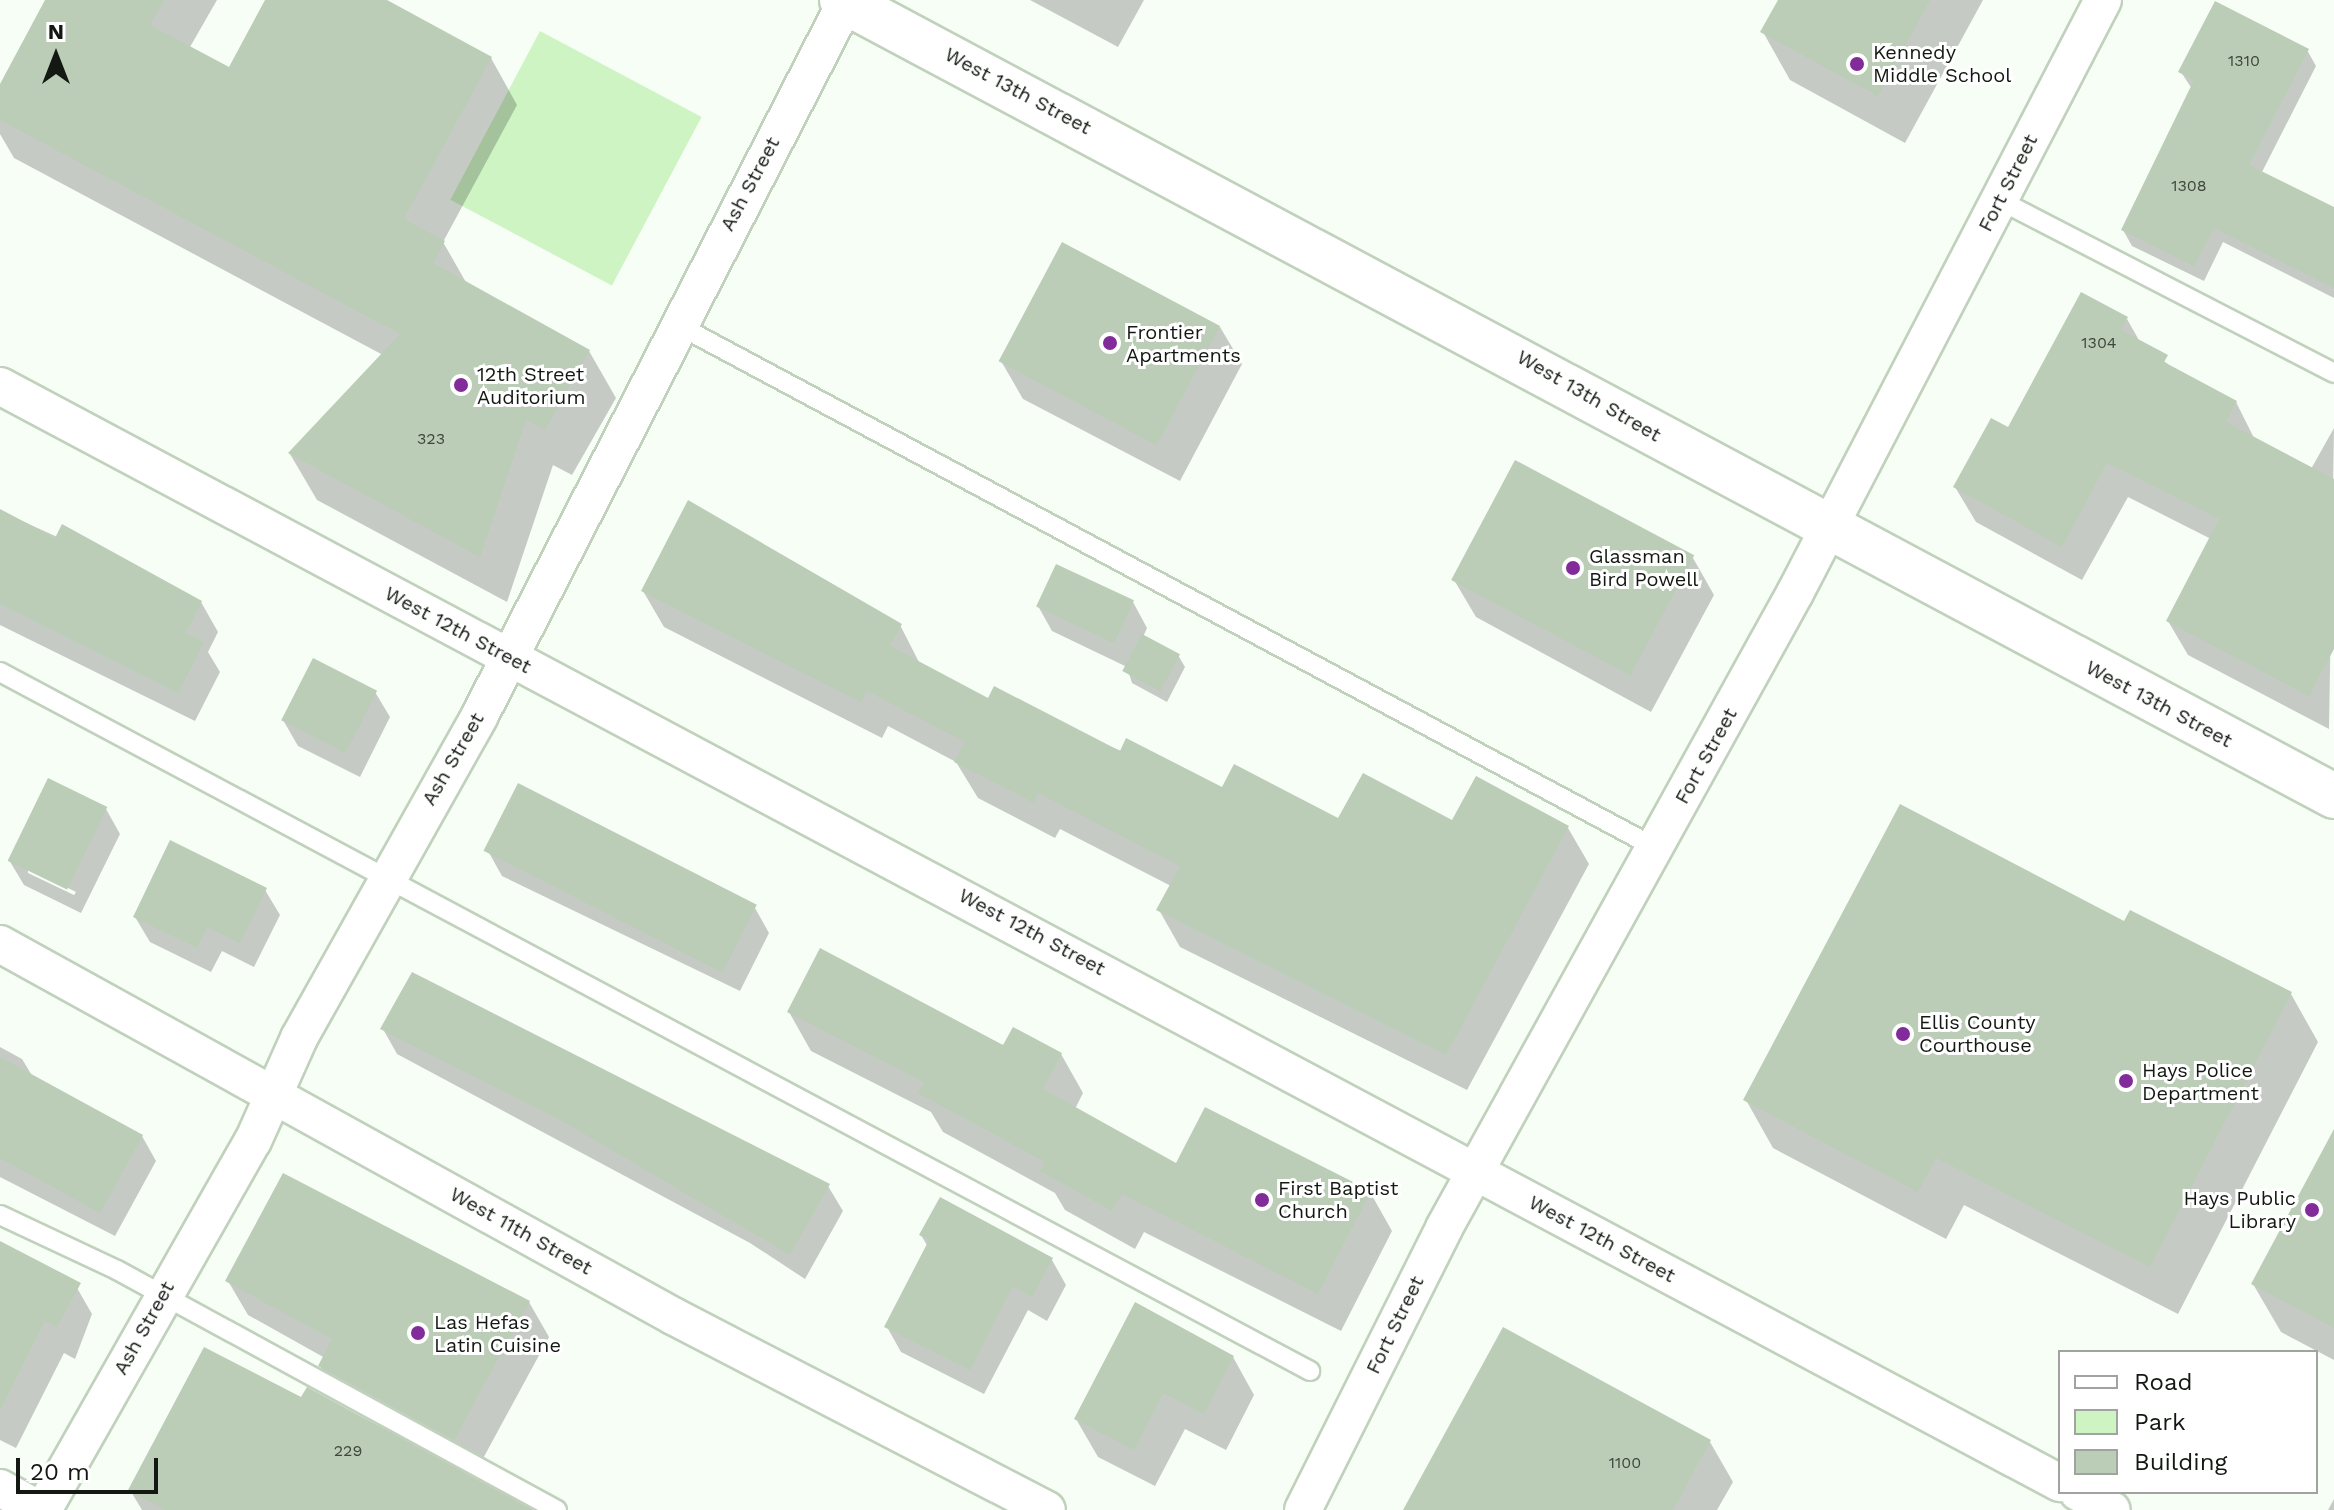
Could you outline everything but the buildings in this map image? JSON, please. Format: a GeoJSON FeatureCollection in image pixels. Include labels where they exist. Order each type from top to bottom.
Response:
{"type":"FeatureCollection","features":[{"type":"Feature","properties":{"kind":"street","name":"Fort Street"},"geometry":{"type":"LineString","coordinates":[[1303,1510],[1477,1169],[1829,529],[2103,0]]}},
{"type":"Feature","properties":{"kind":"street","name":"Ash Street"},"geometry":{"type":"LineString","coordinates":[[41,1510],[277,1091],[383,878],[509,656],[676,324],[845,1]]}},
{"type":"Feature","properties":{"kind":"street","name":"West 13th Street"},"geometry":{"type":"LineString","coordinates":[[845,1],[1527,359],[1829,529],[2334,796]]}},
{"type":"Feature","properties":{"kind":"street","name":"West 12th Street"},"geometry":{"type":"LineString","coordinates":[[0,386],[1477,1169],[2058,1482]]}},
{"type":"Feature","properties":{"kind":"street","name":"West 11th Street"},"geometry":{"type":"LineString","coordinates":[[0,944],[277,1091],[673,1316],[1047,1510]]}},
{"type":"Feature","properties":{"kind":"street"},"geometry":{"type":"LineString","coordinates":[[0,1488],[41,1510]]}},
{"type":"Feature","properties":{"kind":"street"},"geometry":{"type":"LineString","coordinates":[[2082,1494],[2112,1510]]}},
{"type":"Feature","properties":{"kind":"lane"},"geometry":{"type":"LineString","coordinates":[[1999,200],[2334,373]]}},
{"type":"Feature","properties":{"kind":"lane"},"geometry":{"type":"LineString","coordinates":[[676,324],[1656,848]]}},
{"type":"Feature","properties":{"kind":"lane"},"geometry":{"type":"LineString","coordinates":[[0,672],[1310,1371]]}},
{"type":"Feature","properties":{"kind":"lane"},"geometry":{"type":"LineString","coordinates":[[0,1215],[162,1294],[557,1510]]}},
{"type":"Feature","properties":{"kind":"green space"},"geometry":{"type":"Polygon","coordinates":[[[540,31],[702,117],[612,286],[450,200],[540,31]]]}},
{"type":"Feature","properties":{"kind":"place","name":"Kennedy Middle School"},"geometry":{"type":"Point","coordinates":[1857,64]}},
{"type":"Feature","properties":{"kind":"place","name":"Frontier Apartments"},"geometry":{"type":"Point","coordinates":[1110,343]}},
{"type":"Feature","properties":{"kind":"place","name":"12th Street Auditorium"},"geometry":{"type":"Point","coordinates":[461,385]}},
{"type":"Feature","properties":{"kind":"place","name":"Glassman Bird Powell"},"geometry":{"type":"Point","coordinates":[1573,568]}},
{"type":"Feature","properties":{"kind":"place","name":"Ellis County Courthouse"},"geometry":{"type":"Point","coordinates":[1903,1034]}},
{"type":"Feature","properties":{"kind":"place","name":"Hays Police Department"},"geometry":{"type":"Point","coordinates":[2126,1081]}},
{"type":"Feature","properties":{"kind":"place","name":"First Baptist Church"},"geometry":{"type":"Point","coordinates":[1262,1200]}},
{"type":"Feature","properties":{"kind":"place","name":"Hays Public Library"},"geometry":{"type":"Point","coordinates":[2312,1210]}},
{"type":"Feature","properties":{"kind":"place","name":"Las Hefas Latin Cuisine"},"geometry":{"type":"Point","coordinates":[418,1333]}}]}
